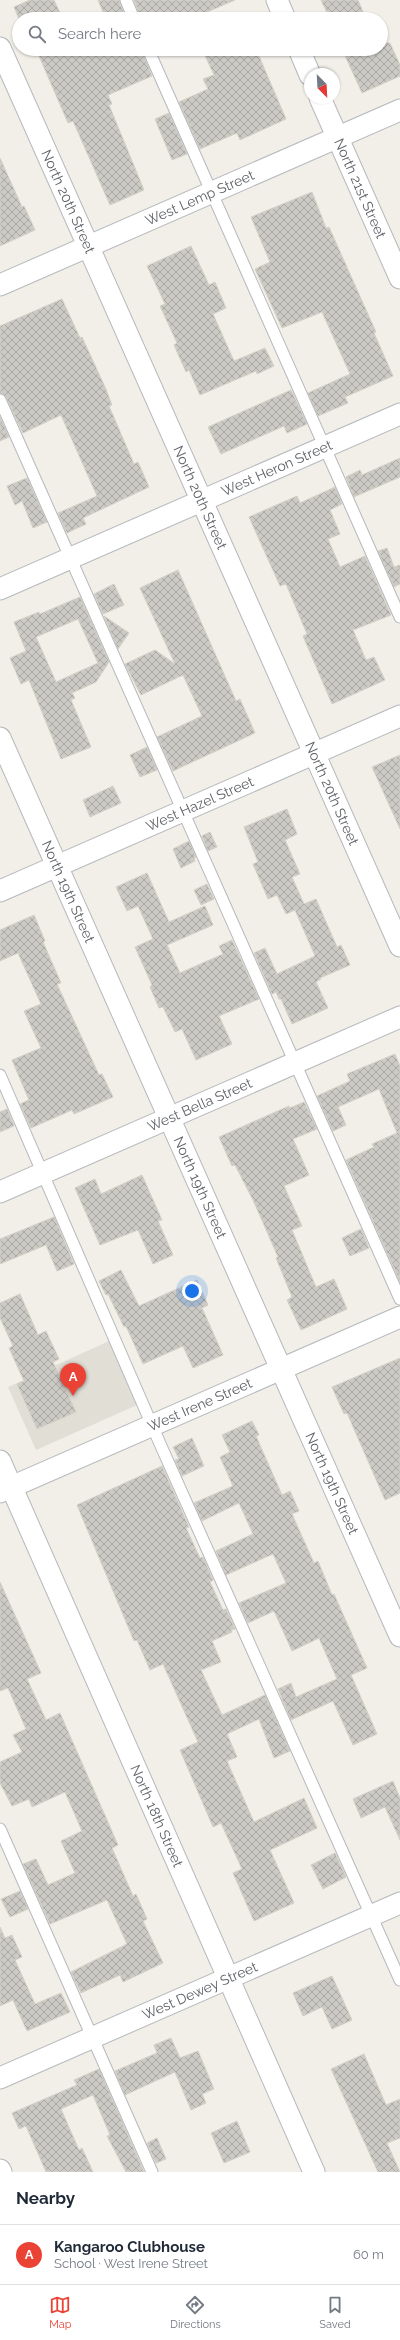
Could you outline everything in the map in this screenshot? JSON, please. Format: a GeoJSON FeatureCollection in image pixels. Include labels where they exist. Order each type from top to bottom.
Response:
{"type":"FeatureCollection","features":[{"type":"Feature","properties":{"kind":"street"},"geometry":{"type":"LineString","coordinates":[[277,0],[282,12]]}},
{"type":"Feature","properties":{"kind":"street","name":"North 20th Street"},"geometry":{"type":"LineString","coordinates":[[0,48],[400,946]]}},
{"type":"Feature","properties":{"kind":"street"},"geometry":{"type":"LineString","coordinates":[[302,56],[307,68]]}},
{"type":"Feature","properties":{"kind":"street","name":"North 21st Street"},"geometry":{"type":"LineString","coordinates":[[323,104],[400,278]]}},
{"type":"Feature","properties":{"kind":"street","name":"West Lemp Street"},"geometry":{"type":"LineString","coordinates":[[0,285],[400,110]]}},
{"type":"Feature","properties":{"kind":"street","name":"West Heron Street"},"geometry":{"type":"LineString","coordinates":[[0,589],[400,414]]}},
{"type":"Feature","properties":{"kind":"street","name":"West Hazel Street"},"geometry":{"type":"LineString","coordinates":[[0,891],[400,716]]}},
{"type":"Feature","properties":{"kind":"street","name":"North 19th Street"},"geometry":{"type":"LineString","coordinates":[[0,738],[56,867],[400,1636]]}},
{"type":"Feature","properties":{"kind":"street","name":"West Bella Street"},"geometry":{"type":"LineString","coordinates":[[0,1192],[400,1017]]}},
{"type":"Feature","properties":{"kind":"street","name":"West Irene Street"},"geometry":{"type":"LineString","coordinates":[[6,1489],[400,1317]]}},
{"type":"Feature","properties":{"kind":"street","name":"North 18th Street"},"geometry":{"type":"LineString","coordinates":[[0,1461],[6,1489],[228,1978],[314,2172]]}},
{"type":"Feature","properties":{"kind":"street","name":"West Dewey Street"},"geometry":{"type":"LineString","coordinates":[[0,2078],[400,1903]]}},
{"type":"Feature","properties":{"kind":"lane"},"geometry":{"type":"LineString","coordinates":[[126,0],[131,12]]}},
{"type":"Feature","properties":{"kind":"lane"},"geometry":{"type":"LineString","coordinates":[[151,56],[400,617]]}},
{"type":"Feature","properties":{"kind":"lane"},"geometry":{"type":"LineString","coordinates":[[0,400],[400,1299]]}},
{"type":"Feature","properties":{"kind":"lane"},"geometry":{"type":"LineString","coordinates":[[0,1075],[152,1426],[400,1980]]}},
{"type":"Feature","properties":{"kind":"lane"},"geometry":{"type":"LineString","coordinates":[[0,1829],[152,2172]]}},
{"type":"Feature","properties":{"kind":"shaded area"},"geometry":{"type":"Polygon","coordinates":[[[109,1341],[137,1405],[36,1450],[8,1387],[109,1341]]]}},
{"type":"Feature","properties":{"kind":"building"},"geometry":{"type":"Polygon","coordinates":[[[30,0],[54,0],[60,12],[16,12],[14,7],[30,0]]]}},
{"type":"Feature","properties":{"kind":"building"},"geometry":{"type":"Polygon","coordinates":[[[98,0],[119,0],[123,12],[103,12],[98,0]]]}},
{"type":"Feature","properties":{"kind":"building"},"geometry":{"type":"Polygon","coordinates":[[[134,0],[235,0],[207,12],[138,12],[134,0]]]}},
{"type":"Feature","properties":{"kind":"building"},"geometry":{"type":"Polygon","coordinates":[[[321,0],[358,0],[363,12],[327,12],[321,0]]]}},
{"type":"Feature","properties":{"kind":"building"},"geometry":{"type":"Polygon","coordinates":[[[388,43],[390,43],[400,65],[400,76],[362,93],[345,56],[388,56],[388,43]]]}},
{"type":"Feature","properties":{"kind":"building"},"geometry":{"type":"Polygon","coordinates":[[[39,56],[144,56],[152,76],[108,95],[112,104],[109,105],[144,190],[110,205],[73,121],[68,123],[39,56]]]}},
{"type":"Feature","properties":{"kind":"building"},"geometry":{"type":"Polygon","coordinates":[[[205,56],[259,56],[286,119],[240,140],[237,133],[200,149],[179,102],[208,89],[203,79],[214,75],[205,56]]]}},
{"type":"Feature","properties":{"kind":"building"},"geometry":{"type":"Polygon","coordinates":[[[169,113],[187,154],[172,160],[155,119],[169,113]]]}},
{"type":"Feature","properties":{"kind":"building"},"geometry":{"type":"Polygon","coordinates":[[[0,158],[22,207],[24,206],[35,230],[0,246],[0,158]]]}},
{"type":"Feature","properties":{"kind":"building"},"geometry":{"type":"Polygon","coordinates":[[[312,192],[326,228],[329,227],[376,332],[374,333],[393,376],[345,397],[348,403],[318,416],[308,393],[350,374],[322,312],[282,328],[255,269],[270,262],[251,217],[312,192]]]}},
{"type":"Feature","properties":{"kind":"building"},"geometry":{"type":"Polygon","coordinates":[[[191,246],[209,285],[215,282],[226,308],[213,314],[234,361],[265,348],[274,366],[257,374],[256,371],[200,395],[189,370],[186,372],[174,345],[177,343],[160,306],[165,304],[147,266],[191,246]]]}},
{"type":"Feature","properties":{"kind":"building"},"geometry":{"type":"Polygon","coordinates":[[[62,299],[80,338],[82,337],[105,387],[112,405],[109,406],[134,464],[138,462],[149,487],[83,518],[86,524],[67,533],[58,513],[97,496],[61,415],[23,433],[6,397],[0,393],[0,326],[62,299]]]}},
{"type":"Feature","properties":{"kind":"building"},"geometry":{"type":"Polygon","coordinates":[[[291,390],[307,424],[287,433],[284,426],[221,454],[208,427],[291,390]]]}},
{"type":"Feature","properties":{"kind":"building"},"geometry":{"type":"Polygon","coordinates":[[[0,417],[9,437],[0,441],[0,417]]]}},
{"type":"Feature","properties":{"kind":"building"},"geometry":{"type":"Polygon","coordinates":[[[400,458],[400,477],[354,497],[346,477],[360,470],[362,475],[400,458]]]}},
{"type":"Feature","properties":{"kind":"building"},"geometry":{"type":"Polygon","coordinates":[[[27,478],[47,522],[33,528],[22,501],[15,505],[7,486],[27,478]]]}},
{"type":"Feature","properties":{"kind":"building"},"geometry":{"type":"Polygon","coordinates":[[[335,487],[342,504],[330,510],[340,534],[328,539],[340,567],[365,556],[391,615],[353,630],[366,660],[374,657],[385,680],[332,704],[303,636],[307,634],[286,584],[280,586],[249,517],[297,496],[300,503],[335,487]]]}},
{"type":"Feature","properties":{"kind":"building"},"geometry":{"type":"Polygon","coordinates":[[[387,548],[394,567],[400,565],[400,584],[394,587],[378,551],[387,548]]]}},
{"type":"Feature","properties":{"kind":"building"},"geometry":{"type":"Polygon","coordinates":[[[178,570],[236,701],[240,699],[255,733],[173,771],[157,737],[202,716],[183,675],[141,695],[125,664],[155,650],[175,664],[140,588],[178,570]]]}},
{"type":"Feature","properties":{"kind":"building"},"geometry":{"type":"Polygon","coordinates":[[[114,584],[124,605],[103,614],[94,594],[114,584]]]}},
{"type":"Feature","properties":{"kind":"building"},"geometry":{"type":"Polygon","coordinates":[[[80,597],[109,662],[96,682],[72,693],[75,698],[71,700],[91,747],[61,759],[29,680],[21,684],[10,658],[26,651],[14,622],[39,612],[40,614],[80,597]],[[78,619],[36,637],[56,682],[98,663],[78,619]]]}},
{"type":"Feature","properties":{"kind":"building"},"geometry":{"type":"Polygon","coordinates":[[[104,616],[129,633],[118,649],[104,616]]]}},
{"type":"Feature","properties":{"kind":"building"},"geometry":{"type":"Polygon","coordinates":[[[147,747],[157,770],[140,777],[130,755],[147,747]]]}},
{"type":"Feature","properties":{"kind":"building"},"geometry":{"type":"Polygon","coordinates":[[[400,755],[400,829],[372,767],[400,755]]]}},
{"type":"Feature","properties":{"kind":"building"},"geometry":{"type":"Polygon","coordinates":[[[113,786],[121,803],[90,817],[83,800],[113,786]]]}},
{"type":"Feature","properties":{"kind":"building"},"geometry":{"type":"Polygon","coordinates":[[[287,809],[297,834],[285,840],[300,874],[292,877],[304,904],[316,899],[337,947],[341,945],[350,965],[320,978],[321,979],[316,982],[328,1008],[292,1024],[281,999],[279,999],[276,992],[272,994],[254,953],[265,948],[277,974],[315,956],[295,910],[286,914],[277,895],[268,899],[253,864],[258,862],[244,827],[287,809]]]}},
{"type":"Feature","properties":{"kind":"building"},"geometry":{"type":"Polygon","coordinates":[[[210,832],[217,847],[208,851],[202,836],[210,832]]]}},
{"type":"Feature","properties":{"kind":"building"},"geometry":{"type":"Polygon","coordinates":[[[189,841],[196,857],[194,858],[195,861],[181,868],[173,849],[189,841]]]}},
{"type":"Feature","properties":{"kind":"building"},"geometry":{"type":"Polygon","coordinates":[[[147,873],[169,922],[205,906],[213,925],[167,945],[180,973],[223,954],[219,946],[232,940],[259,999],[219,1016],[232,1044],[196,1060],[182,1029],[175,1032],[163,1007],[159,1008],[150,987],[152,985],[135,947],[153,939],[138,906],[127,911],[116,887],[147,873]]]}},
{"type":"Feature","properties":{"kind":"building"},"geometry":{"type":"Polygon","coordinates":[[[207,884],[214,899],[201,905],[194,890],[207,884]]]}},
{"type":"Feature","properties":{"kind":"building"},"geometry":{"type":"Polygon","coordinates":[[[34,915],[45,941],[43,942],[61,983],[57,984],[99,1075],[102,1074],[113,1097],[74,1114],[72,1110],[31,1128],[20,1104],[29,1100],[12,1060],[41,1048],[24,1011],[41,1004],[18,953],[0,961],[0,930],[34,915]]]}},
{"type":"Feature","properties":{"kind":"building"},"geometry":{"type":"Polygon","coordinates":[[[395,1054],[400,1066],[400,1282],[346,1160],[374,1147],[372,1144],[397,1133],[379,1089],[338,1107],[346,1125],[333,1131],[317,1096],[350,1081],[347,1074],[395,1054]]]}},
{"type":"Feature","properties":{"kind":"building"},"geometry":{"type":"Polygon","coordinates":[[[304,1102],[317,1129],[293,1139],[309,1175],[284,1186],[302,1226],[292,1230],[316,1287],[334,1279],[347,1309],[301,1330],[287,1300],[292,1297],[276,1258],[278,1257],[253,1200],[235,1165],[232,1166],[219,1137],[289,1106],[290,1108],[304,1102]]]}},
{"type":"Feature","properties":{"kind":"building"},"geometry":{"type":"Polygon","coordinates":[[[7,1109],[14,1126],[0,1132],[0,1112],[7,1109]]]}},
{"type":"Feature","properties":{"kind":"building"},"geometry":{"type":"Polygon","coordinates":[[[142,1175],[162,1220],[158,1221],[173,1255],[153,1264],[138,1230],[100,1245],[75,1188],[95,1179],[101,1194],[142,1175]]]}},
{"type":"Feature","properties":{"kind":"building"},"geometry":{"type":"Polygon","coordinates":[[[54,1217],[74,1264],[57,1271],[46,1245],[0,1264],[0,1239],[54,1217]]]}},
{"type":"Feature","properties":{"kind":"building"},"geometry":{"type":"Polygon","coordinates":[[[361,1229],[369,1248],[350,1256],[342,1238],[361,1229]]]}},
{"type":"Feature","properties":{"kind":"building"},"geometry":{"type":"Polygon","coordinates":[[[121,1270],[139,1306],[197,1280],[208,1305],[202,1308],[223,1355],[193,1368],[183,1346],[143,1364],[126,1326],[124,1327],[108,1294],[106,1295],[99,1281],[121,1270]]]}},
{"type":"Feature","properties":{"kind":"building"},"geometry":{"type":"Polygon","coordinates":[[[20,1294],[38,1335],[46,1331],[59,1359],[53,1362],[76,1412],[37,1429],[17,1384],[24,1381],[9,1348],[13,1346],[0,1318],[0,1303],[20,1294]]]}},
{"type":"Feature","properties":{"kind":"building"},"geometry":{"type":"Polygon","coordinates":[[[400,1358],[400,1493],[385,1500],[347,1413],[344,1414],[332,1387],[400,1358]]]}},
{"type":"Feature","properties":{"kind":"building"},"geometry":{"type":"Polygon","coordinates":[[[252,1421],[259,1435],[256,1436],[282,1495],[290,1491],[299,1511],[292,1514],[314,1563],[318,1561],[332,1595],[334,1594],[367,1668],[351,1675],[377,1734],[353,1745],[333,1701],[291,1720],[278,1689],[291,1683],[296,1697],[337,1679],[319,1638],[292,1651],[274,1611],[248,1623],[239,1603],[286,1583],[273,1554],[226,1575],[216,1551],[253,1534],[239,1503],[202,1521],[194,1503],[233,1486],[220,1457],[230,1452],[222,1435],[252,1421]]]}},
{"type":"Feature","properties":{"kind":"building"},"geometry":{"type":"Polygon","coordinates":[[[192,1438],[204,1466],[182,1476],[175,1460],[179,1459],[173,1447],[192,1438]]]}},
{"type":"Feature","properties":{"kind":"building"},"geometry":{"type":"Polygon","coordinates":[[[162,1466],[189,1527],[186,1528],[200,1558],[203,1557],[213,1580],[210,1582],[223,1610],[226,1609],[235,1629],[231,1630],[232,1632],[212,1641],[221,1662],[201,1670],[222,1715],[265,1695],[290,1751],[274,1758],[259,1719],[227,1734],[237,1757],[227,1761],[254,1822],[304,1798],[317,1828],[270,1850],[294,1903],[254,1921],[233,1873],[242,1869],[221,1823],[213,1827],[180,1750],[198,1742],[163,1664],[150,1670],[137,1640],[134,1641],[77,1505],[162,1466]]]}},
{"type":"Feature","properties":{"kind":"building"},"geometry":{"type":"Polygon","coordinates":[[[0,1582],[41,1673],[27,1679],[46,1720],[60,1713],[118,1845],[112,1848],[133,1896],[136,1894],[147,1919],[143,1921],[163,1963],[123,1982],[120,1975],[81,1993],[71,1972],[127,1944],[107,1900],[50,1924],[23,1864],[36,1859],[48,1885],[75,1873],[61,1841],[82,1831],[65,1792],[32,1807],[29,1799],[12,1806],[0,1783],[0,1762],[22,1752],[13,1735],[26,1729],[8,1688],[0,1691],[0,1582]]]}},
{"type":"Feature","properties":{"kind":"building"},"geometry":{"type":"Polygon","coordinates":[[[393,1781],[400,1798],[400,1840],[385,1807],[361,1818],[353,1799],[393,1781]]]}},
{"type":"Feature","properties":{"kind":"building"},"geometry":{"type":"Polygon","coordinates":[[[335,1853],[346,1877],[323,1889],[311,1865],[335,1853]]]}},
{"type":"Feature","properties":{"kind":"building"},"geometry":{"type":"Polygon","coordinates":[[[20,1891],[28,1909],[10,1917],[1,1899],[20,1891]]]}},
{"type":"Feature","properties":{"kind":"building"},"geometry":{"type":"Polygon","coordinates":[[[0,1927],[5,1938],[12,1935],[22,1957],[15,1960],[35,2004],[61,1993],[70,2012],[27,2031],[13,2000],[0,2006],[0,1927]]]}},
{"type":"Feature","properties":{"kind":"building"},"geometry":{"type":"Polygon","coordinates":[[[332,1976],[352,2020],[332,2029],[322,2007],[303,2016],[293,1993],[332,1976]]]}},
{"type":"Feature","properties":{"kind":"building"},"geometry":{"type":"Polygon","coordinates":[[[171,2038],[180,2058],[198,2051],[214,2089],[202,2094],[206,2103],[191,2110],[175,2072],[125,2095],[115,2071],[157,2053],[154,2045],[171,2038]]]}},
{"type":"Feature","properties":{"kind":"building"},"geometry":{"type":"Polygon","coordinates":[[[364,2054],[386,2105],[400,2099],[400,2138],[387,2143],[400,2172],[378,2172],[331,2069],[364,2054]]]}},
{"type":"Feature","properties":{"kind":"building"},"geometry":{"type":"Polygon","coordinates":[[[99,2069],[144,2172],[126,2172],[107,2136],[110,2135],[93,2095],[61,2109],[79,2150],[82,2148],[93,2172],[46,2172],[26,2126],[19,2129],[12,2113],[77,2085],[74,2080],[99,2069]]]}},
{"type":"Feature","properties":{"kind":"building"},"geometry":{"type":"Polygon","coordinates":[[[237,2121],[250,2152],[224,2163],[211,2133],[237,2121]]]}},
{"type":"Feature","properties":{"kind":"building"},"geometry":{"type":"Polygon","coordinates":[[[157,2138],[166,2159],[156,2163],[147,2143],[157,2138]]]}},
{"type":"Feature","properties":{"kind":"place","name":"Kangaroo Clubhouse"},"geometry":{"type":"Point","coordinates":[73,1396]}}]}
